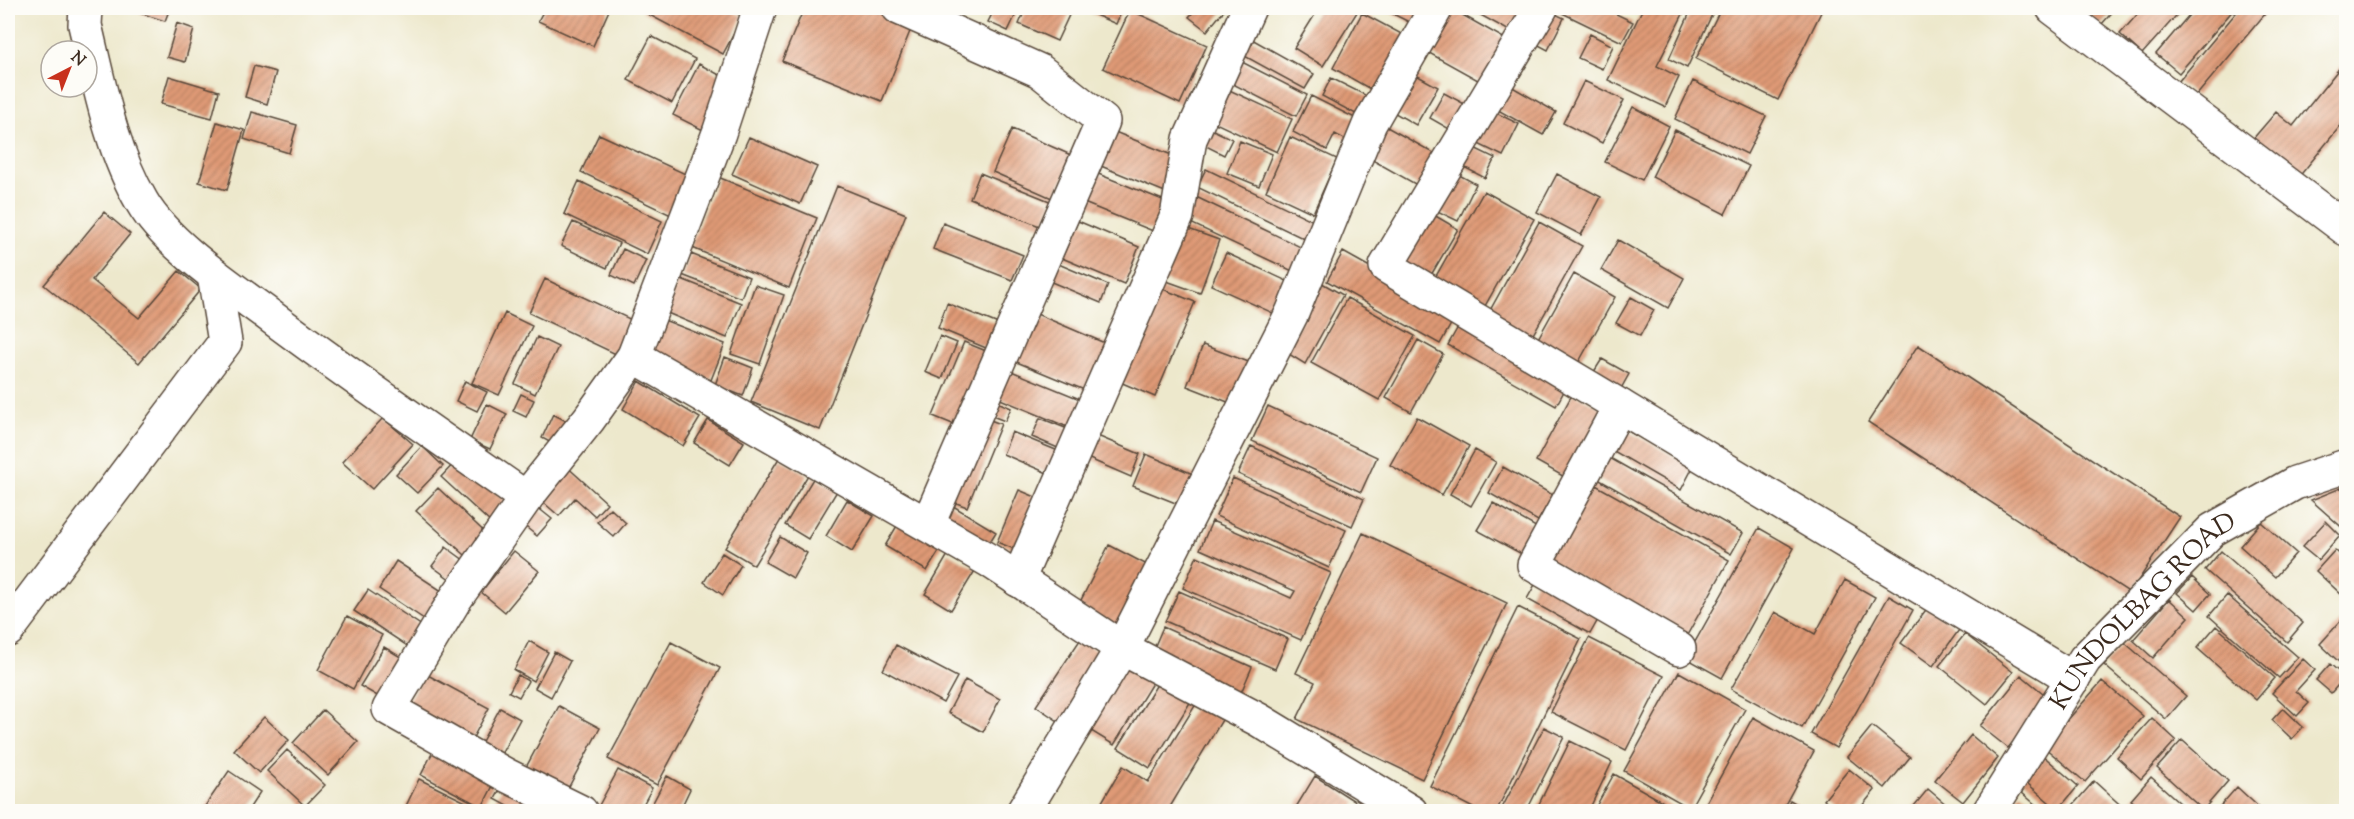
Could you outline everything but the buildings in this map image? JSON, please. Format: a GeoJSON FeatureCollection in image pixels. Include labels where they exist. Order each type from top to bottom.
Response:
{"type":"FeatureCollection","features":[{"type":"Feature","properties":{"kind":"street"},"geometry":{"type":"LineString","coordinates":[[86,8],[85,25],[117,148],[142,203],[172,237],[214,275],[316,352],[526,498]]}},
{"type":"Feature","properties":{"kind":"street"},"geometry":{"type":"LineString","coordinates":[[581,812],[506,775],[389,709],[456,598],[526,498],[589,419],[634,356],[719,133],[760,8]]}},
{"type":"Feature","properties":{"kind":"street"},"geometry":{"type":"LineString","coordinates":[[898,8],[1040,71],[1103,120],[928,524]]}},
{"type":"Feature","properties":{"kind":"street"},"geometry":{"type":"LineString","coordinates":[[1018,580],[1177,216],[1190,139],[1250,8]]}},
{"type":"Feature","properties":{"kind":"street"},"geometry":{"type":"LineString","coordinates":[[1023,812],[1122,648],[1292,312],[1370,123],[1436,8]]}},
{"type":"Feature","properties":{"kind":"street"},"geometry":{"type":"LineString","coordinates":[[1542,8],[1386,266],[2073,679]]}},
{"type":"Feature","properties":{"kind":"street"},"geometry":{"type":"LineString","coordinates":[[2053,8],[2346,229]]}},
{"type":"Feature","properties":{"kind":"street"},"geometry":{"type":"LineString","coordinates":[[8,630],[225,342],[214,275]]}},
{"type":"Feature","properties":{"kind":"street"},"geometry":{"type":"LineString","coordinates":[[634,356],[928,524],[1122,648],[1259,720],[1411,812]]}},
{"type":"Feature","properties":{"kind":"street"},"geometry":{"type":"LineString","coordinates":[[1620,406],[1534,565],[1679,649]]}},
{"type":"Feature","properties":{"kind":"street","name":"KUNDOLBAG ROAD"},"geometry":{"type":"LineString","coordinates":[[1989,812],[2085,659],[2212,530],[2295,483],[2346,466]]}}]}
